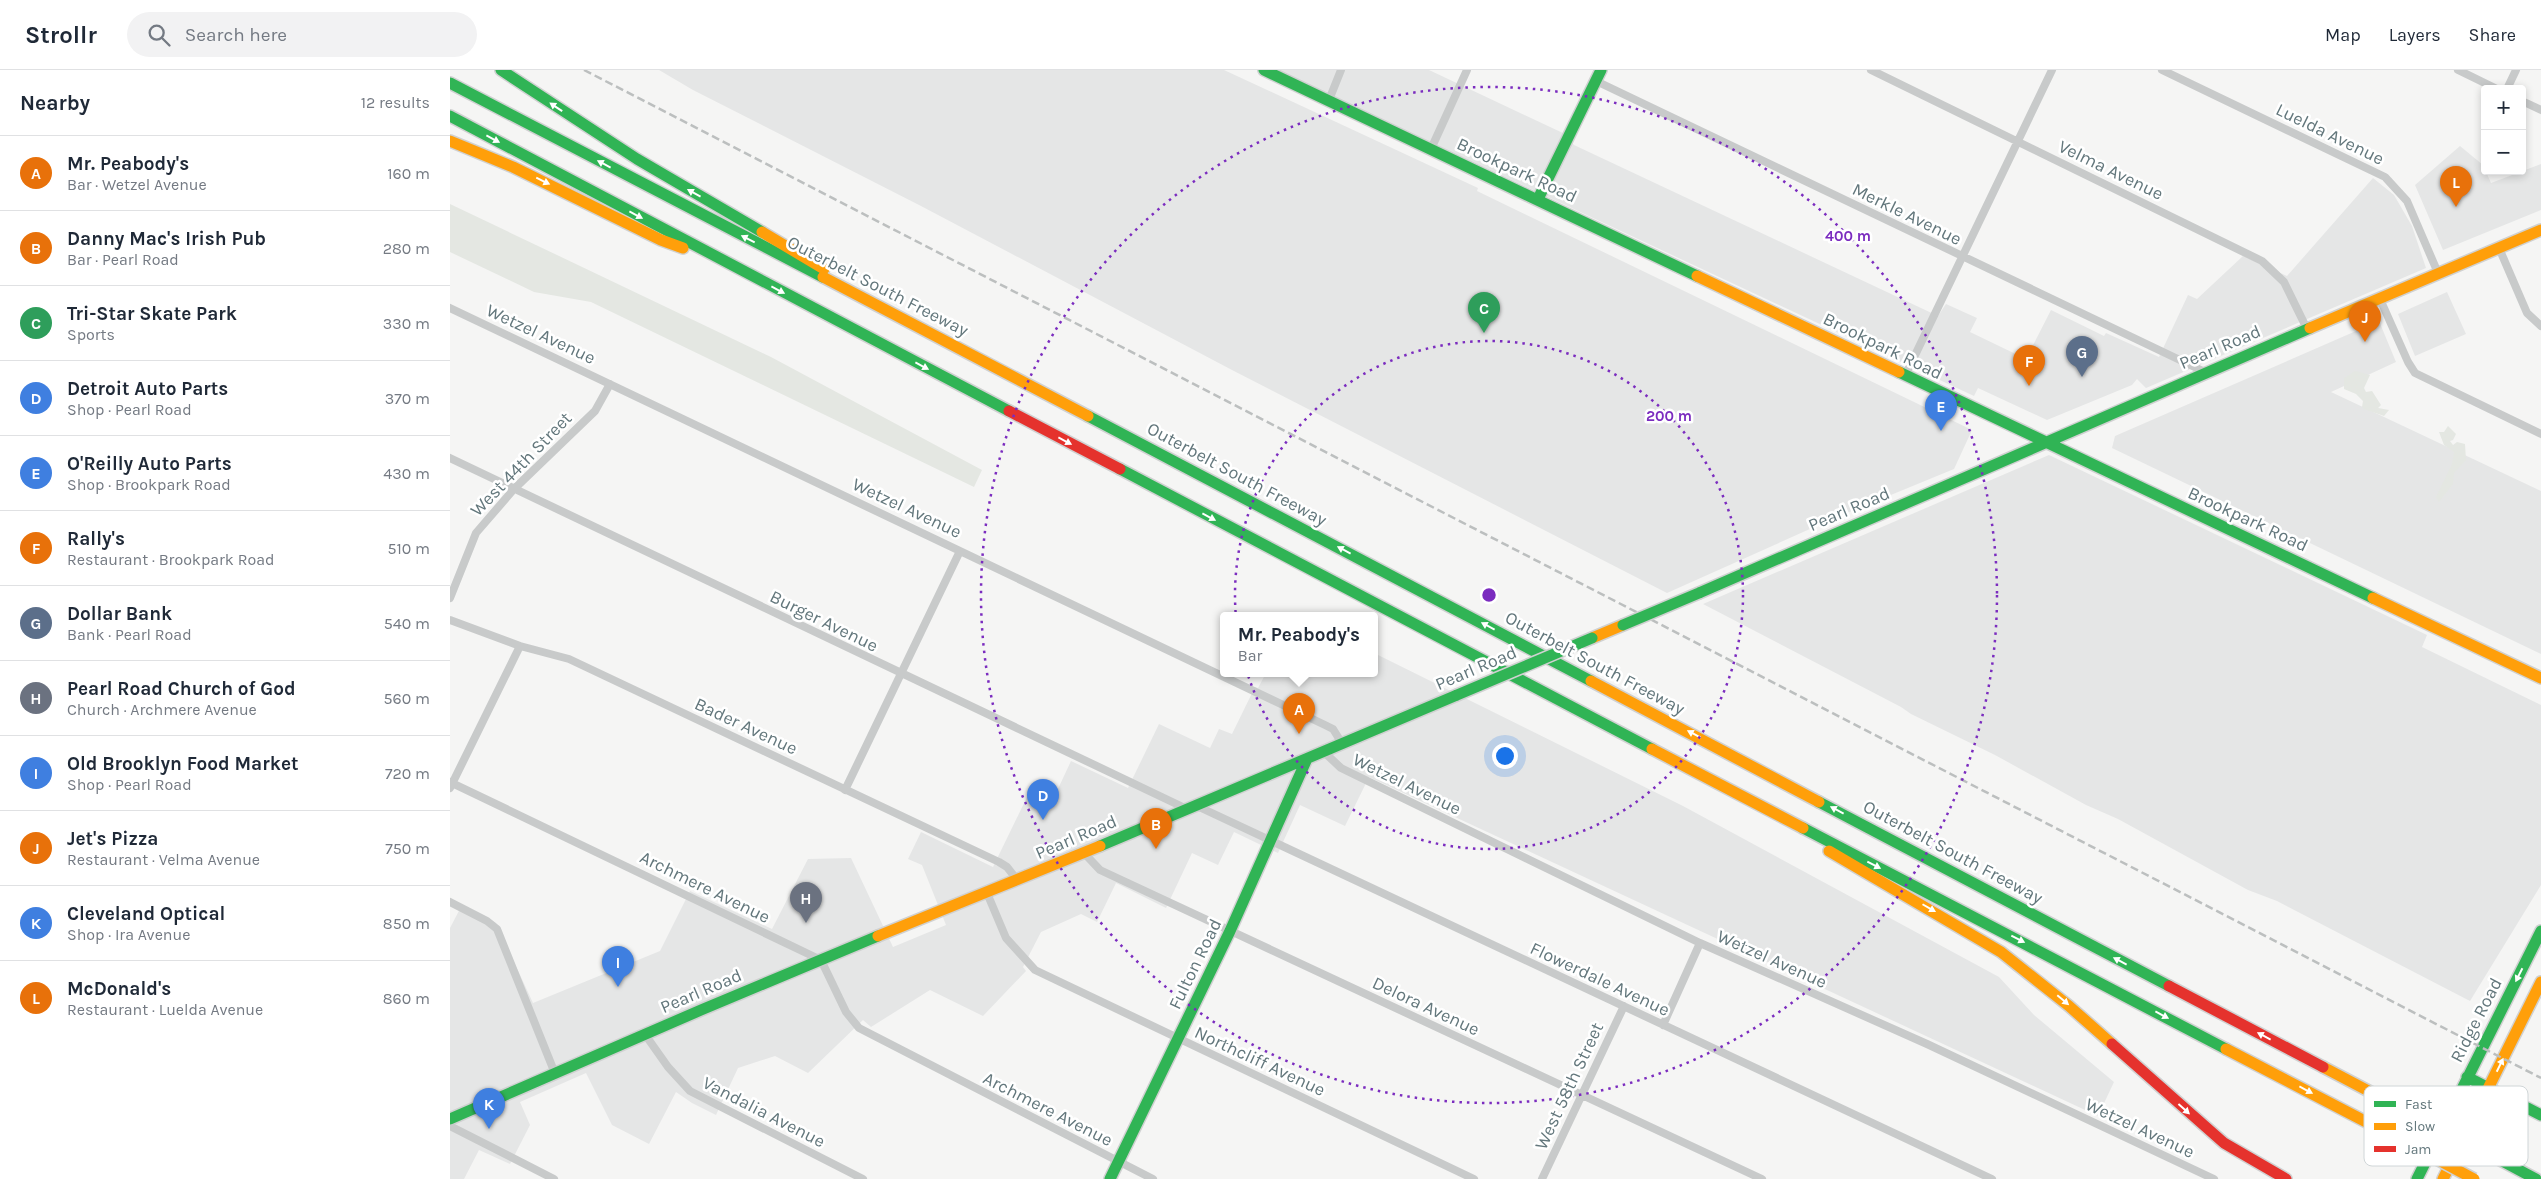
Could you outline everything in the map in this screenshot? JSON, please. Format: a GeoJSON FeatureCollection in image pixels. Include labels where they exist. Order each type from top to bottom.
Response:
{"type":"FeatureCollection","features":[{"type":"Feature","properties":{"kind":"main road"},"geometry":{"type":"LineString","coordinates":[[501,70],[637,159],[788,246],[885,309]]}},
{"type":"Feature","properties":{"kind":"main road","name":"Brookpark Road"},"geometry":{"type":"LineString","coordinates":[[1264,70],[2541,678]]}},
{"type":"Feature","properties":{"kind":"main road"},"geometry":{"type":"LineString","coordinates":[[1538,199],[1601,70]]}},
{"type":"Feature","properties":{"kind":"main road","name":"Outerbelt South Freeway"},"geometry":{"type":"LineString","coordinates":[[450,83],[885,309],[2364,1089]]}},
{"type":"Feature","properties":{"kind":"main road"},"geometry":{"type":"LineString","coordinates":[[450,116],[1752,802],[2364,1121]]}},
{"type":"Feature","properties":{"kind":"main road"},"geometry":{"type":"LineString","coordinates":[[450,141],[513,167],[661,240],[735,267]]}},
{"type":"Feature","properties":{"kind":"main road","name":"Pearl Road"},"geometry":{"type":"LineString","coordinates":[[450,1119],[554,1071],[644,1033],[1018,881],[1325,753],[1457,695],[1700,593],[2205,372],[2541,230]]}},
{"type":"Feature","properties":{"kind":"main road","name":"Fulton Road"},"geometry":{"type":"LineString","coordinates":[[1110,1179],[1230,931],[1272,841],[1306,761]]}},
{"type":"Feature","properties":{"kind":"main road"},"geometry":{"type":"LineString","coordinates":[[1752,802],[1854,867],[2001,952],[2069,1006],[2224,1143],[2286,1179]]}},
{"type":"Feature","properties":{"kind":"main road","name":"Ridge Road"},"geometry":{"type":"LineString","coordinates":[[2463,1086],[2541,931]]}},
{"type":"Feature","properties":{"kind":"main road"},"geometry":{"type":"LineString","coordinates":[[2489,1086],[2541,982]]}},
{"type":"Feature","properties":{"kind":"main road"},"geometry":{"type":"LineString","coordinates":[[2467,1077],[2487,1086]]}},
{"type":"Feature","properties":{"kind":"main road"},"geometry":{"type":"LineString","coordinates":[[2528,1108],[2541,1115]]}},
{"type":"Feature","properties":{"kind":"main road","name":"Ridge Road"},"geometry":{"type":"LineString","coordinates":[[2417,1179],[2423,1166]]}},
{"type":"Feature","properties":{"kind":"main road"},"geometry":{"type":"LineString","coordinates":[[2450,1166],[2474,1179]]}},
{"type":"Feature","properties":{"kind":"main road"},"geometry":{"type":"LineString","coordinates":[[2443,1179],[2450,1166]]}},
{"type":"Feature","properties":{"kind":"main road","name":"Outerbelt South Freeway"},"geometry":{"type":"LineString","coordinates":[[2511,1166],[2536,1179]]}},
{"type":"Feature","properties":{"kind":"street"},"geometry":{"type":"LineString","coordinates":[[1329,100],[1341,70]]}},
{"type":"Feature","properties":{"kind":"street"},"geometry":{"type":"LineString","coordinates":[[1431,150],[1467,70]]}},
{"type":"Feature","properties":{"kind":"street","name":"Velma Avenue"},"geometry":{"type":"LineString","coordinates":[[1871,70],[2262,261],[2284,282],[2307,329]]}},
{"type":"Feature","properties":{"kind":"street"},"geometry":{"type":"LineString","coordinates":[[1905,376],[2052,70]]}},
{"type":"Feature","properties":{"kind":"street","name":"Luelda Avenue"},"geometry":{"type":"LineString","coordinates":[[2162,70],[2384,177],[2407,201],[2438,273]]}},
{"type":"Feature","properties":{"kind":"street"},"geometry":{"type":"LineString","coordinates":[[2458,70],[2489,85]]}},
{"type":"Feature","properties":{"kind":"street"},"geometry":{"type":"LineString","coordinates":[[2509,85],[2516,70]]}},
{"type":"Feature","properties":{"kind":"street","name":"Merkle Avenue"},"geometry":{"type":"LineString","coordinates":[[1596,82],[2205,372]]}},
{"type":"Feature","properties":{"kind":"street"},"geometry":{"type":"LineString","coordinates":[[2526,103],[2541,110]]}},
{"type":"Feature","properties":{"kind":"street"},"geometry":{"type":"LineString","coordinates":[[2499,248],[2527,313],[2541,326]]}},
{"type":"Feature","properties":{"kind":"street"},"geometry":{"type":"LineString","coordinates":[[2380,299],[2408,362],[2415,373],[2541,434]]}},
{"type":"Feature","properties":{"kind":"street","name":"Wetzel Avenue"},"geometry":{"type":"LineString","coordinates":[[450,308],[1220,674]]}},
{"type":"Feature","properties":{"kind":"street","name":"West 44th Street"},"geometry":{"type":"LineString","coordinates":[[450,598],[476,533],[514,489],[595,411],[610,384]]}},
{"type":"Feature","properties":{"kind":"street","name":"Burger Avenue"},"geometry":{"type":"LineString","coordinates":[[450,458],[901,674],[1192,807]]}},
{"type":"Feature","properties":{"kind":"street"},"geometry":{"type":"LineString","coordinates":[[845,790],[960,551]]}},
{"type":"Feature","properties":{"kind":"street","name":"Bader Avenue"},"geometry":{"type":"LineString","coordinates":[[450,620],[520,646],[569,659],[998,862],[1007,867],[1018,881]]}},
{"type":"Feature","properties":{"kind":"street"},"geometry":{"type":"LineString","coordinates":[[451,784],[520,646]]}},
{"type":"Feature","properties":{"kind":"street","name":"Wetzel Avenue"},"geometry":{"type":"LineString","coordinates":[[1226,677],[1325,724],[1333,730],[1343,745]]}},
{"type":"Feature","properties":{"kind":"street","name":"Wetzel Avenue"},"geometry":{"type":"LineString","coordinates":[[1325,753],[1341,768],[1700,943],[1927,1044],[2214,1179]]}},
{"type":"Feature","properties":{"kind":"street","name":"Archmere Avenue"},"geometry":{"type":"LineString","coordinates":[[451,784],[821,960],[846,1012],[859,1028],[1153,1179]]}},
{"type":"Feature","properties":{"kind":"street","name":"Flowerdale Avenue"},"geometry":{"type":"LineString","coordinates":[[1192,807],[1272,841],[1992,1179]]}},
{"type":"Feature","properties":{"kind":"street","name":"Delora Avenue"},"geometry":{"type":"LineString","coordinates":[[1084,853],[1100,870],[1762,1179]]}},
{"type":"Feature","properties":{"kind":"street","name":"Northcliff Avenue"},"geometry":{"type":"LineString","coordinates":[[987,893],[1006,938],[1028,964],[1474,1179]]}},
{"type":"Feature","properties":{"kind":"street"},"geometry":{"type":"LineString","coordinates":[[450,902],[487,921],[497,929],[554,1071]]}},
{"type":"Feature","properties":{"kind":"street"},"geometry":{"type":"LineString","coordinates":[[1664,1025],[1700,943]]}},
{"type":"Feature","properties":{"kind":"street","name":"West 58th Street"},"geometry":{"type":"LineString","coordinates":[[1542,1179],[1624,1006]]}},
{"type":"Feature","properties":{"kind":"street","name":"Vandalia Avenue"},"geometry":{"type":"LineString","coordinates":[[644,1033],[668,1067],[690,1091],[863,1179]]}},
{"type":"Feature","properties":{"kind":"street"},"geometry":{"type":"LineString","coordinates":[[450,1126],[554,1179]]}},
{"type":"Feature","properties":{"kind":"shaded area"},"geometry":{"type":"Polygon","coordinates":[[[659,70],[1224,70],[1478,188],[1477,191],[1972,430],[1954,469],[1830,520],[1667,593],[1232,370],[921,206],[693,90],[659,70]]]}},
{"type":"Feature","properties":{"kind":"shaded area"},"geometry":{"type":"Polygon","coordinates":[[[1276,70],[1429,70],[1565,134],[1574,145],[1938,316],[1946,304],[1977,318],[1970,332],[2026,359],[2051,310],[2104,336],[2106,333],[2159,357],[2188,295],[2197,299],[2243,256],[2287,276],[2373,178],[2394,195],[2412,226],[2426,268],[2146,388],[2137,379],[2132,385],[2047,420],[1978,388],[1974,396],[1276,70]]]}},
{"type":"Feature","properties":{"kind":"shaded area"},"geometry":{"type":"Polygon","coordinates":[[[2460,146],[2481,163],[2481,175],[2487,175],[2491,183],[2512,175],[2526,175],[2526,170],[2541,164],[2541,210],[2443,250],[2415,185],[2460,146]]]}},
{"type":"Feature","properties":{"kind":"shaded area"},"geometry":{"type":"Polygon","coordinates":[[[450,204],[771,357],[982,470],[974,487],[591,302],[534,292],[450,252],[450,204]]]}},
{"type":"Feature","properties":{"kind":"shaded area"},"geometry":{"type":"Polygon","coordinates":[[[2447,292],[2466,334],[2415,356],[2398,314],[2447,292]]]}},
{"type":"Feature","properties":{"kind":"shaded area"},"geometry":{"type":"Polygon","coordinates":[[[2379,321],[2396,362],[2331,392],[2541,491],[2541,654],[2112,448],[2115,436],[2379,321]]]}},
{"type":"Feature","properties":{"kind":"shaded area"},"geometry":{"type":"Polygon","coordinates":[[[2355,371],[2370,375],[2364,388],[2366,392],[2372,391],[2381,405],[2378,408],[2389,410],[2384,416],[2364,409],[2362,407],[2363,401],[2356,394],[2344,389],[2344,378],[2355,371]]]}},
{"type":"Feature","properties":{"kind":"shaded area"},"geometry":{"type":"Polygon","coordinates":[[[2448,426],[2456,434],[2453,440],[2450,441],[2453,445],[2457,442],[2465,444],[2466,460],[2454,473],[2453,484],[2439,502],[2436,497],[2452,464],[2454,452],[2444,445],[2439,432],[2444,432],[2448,426]]]}},
{"type":"Feature","properties":{"kind":"shaded area"},"geometry":{"type":"Polygon","coordinates":[[[2049,455],[2427,635],[2422,647],[2541,705],[2541,885],[2470,1001],[2277,901],[2248,890],[2118,819],[2086,805],[1995,755],[1911,714],[1901,707],[1703,604],[2049,455]]]}},
{"type":"Feature","properties":{"kind":"shaded area"},"geometry":{"type":"Polygon","coordinates":[[[1378,655],[1683,806],[1999,977],[2034,1015],[2114,1082],[2098,1116],[1369,777],[1345,826],[1300,805],[1278,853],[1234,832],[1218,865],[1192,853],[1166,908],[1116,883],[1097,922],[1081,914],[1041,932],[1023,967],[1026,971],[983,1016],[930,990],[871,1027],[863,1020],[808,1073],[775,1056],[738,1068],[716,1115],[692,1103],[676,1092],[649,1144],[612,1125],[586,1073],[520,1102],[530,1125],[510,1164],[479,1150],[464,1179],[450,1179],[450,928],[462,905],[496,923],[533,1003],[660,951],[690,891],[772,929],[808,859],[851,858],[893,947],[946,925],[922,865],[908,859],[921,832],[993,867],[1028,795],[1050,806],[1071,761],[1128,788],[1159,724],[1210,748],[1219,729],[1232,734],[1255,687],[1258,688],[1264,677],[1378,677],[1378,655]]]}},
{"type":"Feature","properties":{"kind":"railway"},"geometry":{"type":"LineString","coordinates":[[584,70],[2541,1078]]}},
{"type":"Feature","properties":{"kind":"traffic: fast"},"geometry":{"type":"LineString","coordinates":[[501,70],[637,159],[762,232]]}},
{"type":"Feature","properties":{"kind":"traffic: fast"},"geometry":{"type":"LineString","coordinates":[[1264,70],[1697,276]]}},
{"type":"Feature","properties":{"kind":"traffic: fast"},"geometry":{"type":"LineString","coordinates":[[1538,199],[1601,70]]}},
{"type":"Feature","properties":{"kind":"traffic: fast"},"geometry":{"type":"LineString","coordinates":[[450,83],[823,277]]}},
{"type":"Feature","properties":{"kind":"traffic: fast"},"geometry":{"type":"LineString","coordinates":[[450,116],[1009,411]]}},
{"type":"Feature","properties":{"kind":"traffic: fast"},"geometry":{"type":"LineString","coordinates":[[1699,593],[2310,328]]}},
{"type":"Feature","properties":{"kind":"traffic: fast"},"geometry":{"type":"LineString","coordinates":[[1899,372],[2373,598]]}},
{"type":"Feature","properties":{"kind":"traffic: fast"},"geometry":{"type":"LineString","coordinates":[[1088,416],[1591,681]]}},
{"type":"Feature","properties":{"kind":"traffic: fast"},"geometry":{"type":"LineString","coordinates":[[1120,469],[1652,749]]}},
{"type":"Feature","properties":{"kind":"traffic: fast"},"geometry":{"type":"LineString","coordinates":[[1623,625],[1699,593]]}},
{"type":"Feature","properties":{"kind":"traffic: fast"},"geometry":{"type":"LineString","coordinates":[[1457,695],[1592,638]]}},
{"type":"Feature","properties":{"kind":"traffic: fast"},"geometry":{"type":"LineString","coordinates":[[1100,846],[1457,695]]}},
{"type":"Feature","properties":{"kind":"traffic: fast"},"geometry":{"type":"LineString","coordinates":[[1110,1179],[1230,931],[1306,761]]}},
{"type":"Feature","properties":{"kind":"traffic: fast"},"geometry":{"type":"LineString","coordinates":[[1819,802],[2169,986]]}},
{"type":"Feature","properties":{"kind":"traffic: fast"},"geometry":{"type":"LineString","coordinates":[[1803,828],[2226,1049]]}},
{"type":"Feature","properties":{"kind":"traffic: fast"},"geometry":{"type":"LineString","coordinates":[[2464,1086],[2541,931]]}},
{"type":"Feature","properties":{"kind":"traffic: fast"},"geometry":{"type":"LineString","coordinates":[[450,1119],[701,1010],[878,936]]}},
{"type":"Feature","properties":{"kind":"traffic: fast"},"geometry":{"type":"LineString","coordinates":[[2467,1077],[2485,1086]]}},
{"type":"Feature","properties":{"kind":"traffic: fast"},"geometry":{"type":"LineString","coordinates":[[2528,1108],[2541,1115]]}},
{"type":"Feature","properties":{"kind":"traffic: fast"},"geometry":{"type":"LineString","coordinates":[[2417,1179],[2424,1166]]}},
{"type":"Feature","properties":{"kind":"traffic: fast"},"geometry":{"type":"LineString","coordinates":[[2512,1166],[2536,1179]]}},
{"type":"Feature","properties":{"kind":"traffic: slow"},"geometry":{"type":"LineString","coordinates":[[450,141],[513,167],[661,240],[683,248]]}},
{"type":"Feature","properties":{"kind":"traffic: slow"},"geometry":{"type":"LineString","coordinates":[[2310,328],[2541,230]]}},
{"type":"Feature","properties":{"kind":"traffic: slow"},"geometry":{"type":"LineString","coordinates":[[762,232],[824,269]]}},
{"type":"Feature","properties":{"kind":"traffic: slow"},"geometry":{"type":"LineString","coordinates":[[1697,276],[1899,372]]}},
{"type":"Feature","properties":{"kind":"traffic: slow"},"geometry":{"type":"LineString","coordinates":[[823,277],[1088,416]]}},
{"type":"Feature","properties":{"kind":"traffic: slow"},"geometry":{"type":"LineString","coordinates":[[2373,598],[2541,678]]}},
{"type":"Feature","properties":{"kind":"traffic: slow"},"geometry":{"type":"LineString","coordinates":[[1592,638],[1623,625]]}},
{"type":"Feature","properties":{"kind":"traffic: slow"},"geometry":{"type":"LineString","coordinates":[[1591,681],[1819,802]]}},
{"type":"Feature","properties":{"kind":"traffic: slow"},"geometry":{"type":"LineString","coordinates":[[1652,749],[1803,828]]}},
{"type":"Feature","properties":{"kind":"traffic: slow"},"geometry":{"type":"LineString","coordinates":[[878,936],[1100,846]]}},
{"type":"Feature","properties":{"kind":"traffic: slow"},"geometry":{"type":"LineString","coordinates":[[1829,851],[2001,952],[2069,1006],[2112,1044]]}},
{"type":"Feature","properties":{"kind":"traffic: slow"},"geometry":{"type":"LineString","coordinates":[[2489,1086],[2541,982]]}},
{"type":"Feature","properties":{"kind":"traffic: slow"},"geometry":{"type":"LineString","coordinates":[[2226,1049],[2364,1121]]}},
{"type":"Feature","properties":{"kind":"traffic: slow"},"geometry":{"type":"LineString","coordinates":[[2323,1067],[2364,1089]]}},
{"type":"Feature","properties":{"kind":"traffic: slow"},"geometry":{"type":"LineString","coordinates":[[2443,1179],[2449,1166]]}},
{"type":"Feature","properties":{"kind":"traffic: slow"},"geometry":{"type":"LineString","coordinates":[[2450,1166],[2474,1179]]}},
{"type":"Feature","properties":{"kind":"traffic: jam"},"geometry":{"type":"LineString","coordinates":[[1009,411],[1120,469]]}},
{"type":"Feature","properties":{"kind":"traffic: jam"},"geometry":{"type":"LineString","coordinates":[[2169,986],[2323,1067]]}},
{"type":"Feature","properties":{"kind":"traffic: jam"},"geometry":{"type":"LineString","coordinates":[[2112,1044],[2224,1143],[2286,1179]]}},
{"type":"Feature","properties":{"kind":"place","name":"McDonald's"},"geometry":{"type":"Point","coordinates":[2456,207]}},
{"type":"Feature","properties":{"kind":"place","name":"Tri-Star Skate Park"},"geometry":{"type":"Point","coordinates":[1484,333]}},
{"type":"Feature","properties":{"kind":"place","name":"Jet's Pizza"},"geometry":{"type":"Point","coordinates":[2365,342]}},
{"type":"Feature","properties":{"kind":"place","name":"Dollar Bank"},"geometry":{"type":"Point","coordinates":[2082,377]}},
{"type":"Feature","properties":{"kind":"place","name":"Rally's"},"geometry":{"type":"Point","coordinates":[2029,386]}},
{"type":"Feature","properties":{"kind":"place","name":"O'Reilly Auto Parts"},"geometry":{"type":"Point","coordinates":[1941,431]}},
{"type":"Feature","properties":{"kind":"place","name":"Mr. Peabody's"},"geometry":{"type":"Point","coordinates":[1299,734]}},
{"type":"Feature","properties":{"kind":"place","name":"Detroit Auto Parts"},"geometry":{"type":"Point","coordinates":[1043,820]}},
{"type":"Feature","properties":{"kind":"place","name":"Danny Mac's Irish Pub"},"geometry":{"type":"Point","coordinates":[1156,849]}},
{"type":"Feature","properties":{"kind":"place","name":"Pearl Road Church of God"},"geometry":{"type":"Point","coordinates":[806,923]}},
{"type":"Feature","properties":{"kind":"place","name":"Old Brooklyn Food Market"},"geometry":{"type":"Point","coordinates":[618,987]}},
{"type":"Feature","properties":{"kind":"place","name":"Cleveland Optical"},"geometry":{"type":"Point","coordinates":[489,1129]}}]}
